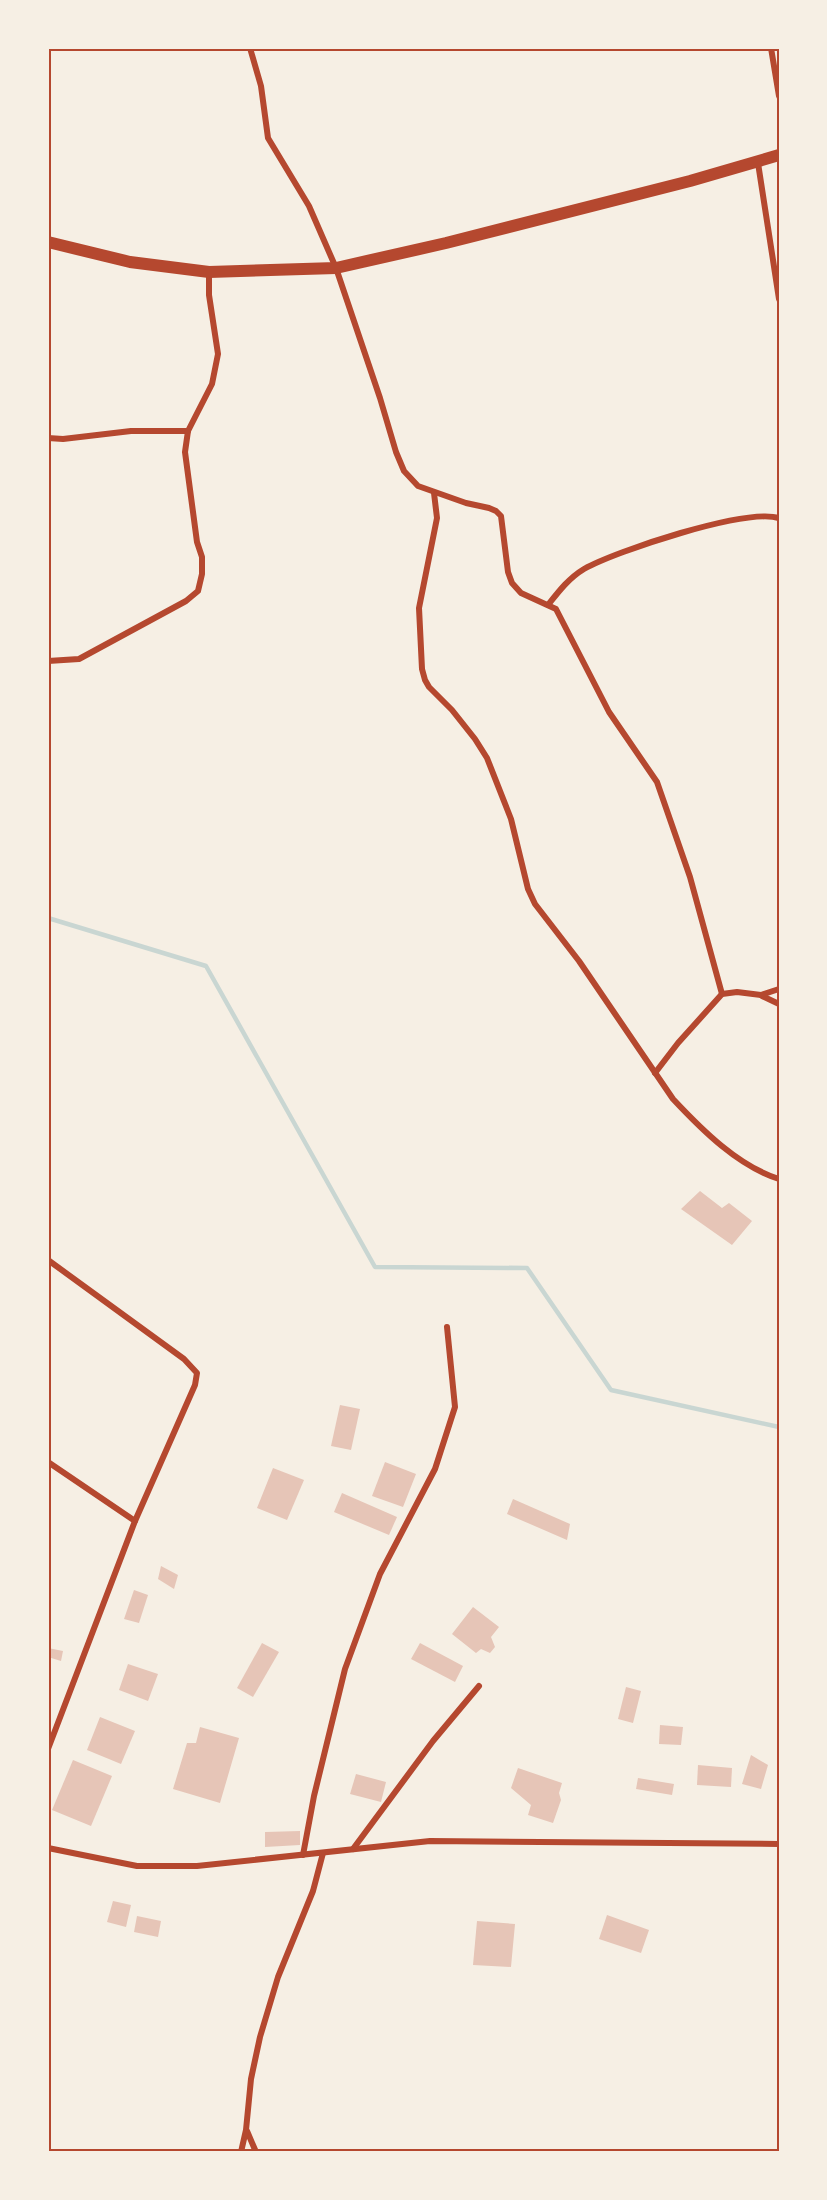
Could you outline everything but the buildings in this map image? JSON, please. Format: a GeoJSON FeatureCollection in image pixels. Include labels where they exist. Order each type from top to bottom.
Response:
{"type":"FeatureCollection","features":[{"type":"Feature","properties":{"kind":"main road"},"geometry":{"type":"LineString","coordinates":[[48,242],[130,262],[209,272],[336,268],[458,240],[758,163],[779,155]]}},
{"type":"Feature","properties":{"kind":"street"},"geometry":{"type":"LineString","coordinates":[[250,48],[261,86],[268,138],[312,213],[336,268],[404,471],[418,486],[496,511],[501,516],[508,572],[512,583],[521,593],[556,609],[609,712],[663,794],[708,939],[722,994]]}},
{"type":"Feature","properties":{"kind":"street"},"geometry":{"type":"LineString","coordinates":[[771,48],[779,96]]}},
{"type":"Feature","properties":{"kind":"street"},"geometry":{"type":"LineString","coordinates":[[758,163],[779,299]]}},
{"type":"Feature","properties":{"kind":"street"},"geometry":{"type":"LineString","coordinates":[[48,661],[79,659],[186,601],[198,591],[201,584],[202,557],[197,542],[185,452],[188,431],[212,384],[217,366],[217,342],[209,295],[209,272]]}},
{"type":"Feature","properties":{"kind":"street"},"geometry":{"type":"LineString","coordinates":[[48,438],[63,439],[131,431],[188,431]]}},
{"type":"Feature","properties":{"kind":"street"},"geometry":{"type":"LineString","coordinates":[[434,493],[437,518],[419,608],[422,669],[429,687],[452,710],[487,758],[511,819],[528,889],[535,904],[579,961],[673,1099],[713,1137],[744,1162],[779,1179]]}},
{"type":"Feature","properties":{"kind":"street"},"geometry":{"type":"LineString","coordinates":[[548,605],[566,582],[582,570],[613,555],[699,528],[749,518],[779,518]]}},
{"type":"Feature","properties":{"kind":"street"},"geometry":{"type":"LineString","coordinates":[[761,995],[779,989]]}},
{"type":"Feature","properties":{"kind":"street"},"geometry":{"type":"LineString","coordinates":[[655,1073],[678,1043],[722,994],[737,992],[761,995],[779,1004]]}},
{"type":"Feature","properties":{"kind":"street"},"geometry":{"type":"LineString","coordinates":[[48,1260],[184,1359],[196,1373],[195,1384],[135,1521],[48,1749]]}},
{"type":"Feature","properties":{"kind":"street"},"geometry":{"type":"LineString","coordinates":[[303,1855],[314,1796],[345,1669],[380,1574],[435,1468],[454,1416],[447,1327]]}},
{"type":"Feature","properties":{"kind":"street"},"geometry":{"type":"LineString","coordinates":[[48,1462],[135,1521]]}},
{"type":"Feature","properties":{"kind":"street"},"geometry":{"type":"LineString","coordinates":[[353,1849],[433,1741],[479,1686]]}},
{"type":"Feature","properties":{"kind":"street"},"geometry":{"type":"LineString","coordinates":[[48,1848],[137,1866],[197,1866],[430,1841],[779,1844]]}},
{"type":"Feature","properties":{"kind":"street"},"geometry":{"type":"LineString","coordinates":[[241,2152],[246,2130],[251,2079],[260,2037],[278,1977],[313,1891],[323,1853]]}},
{"type":"Feature","properties":{"kind":"street"},"geometry":{"type":"LineString","coordinates":[[246,2130],[256,2152]]}},
{"type":"Feature","properties":{"kind":"waterway"},"geometry":{"type":"LineString","coordinates":[[48,918],[206,966],[375,1267],[527,1268],[611,1390],[779,1427]]}}]}
